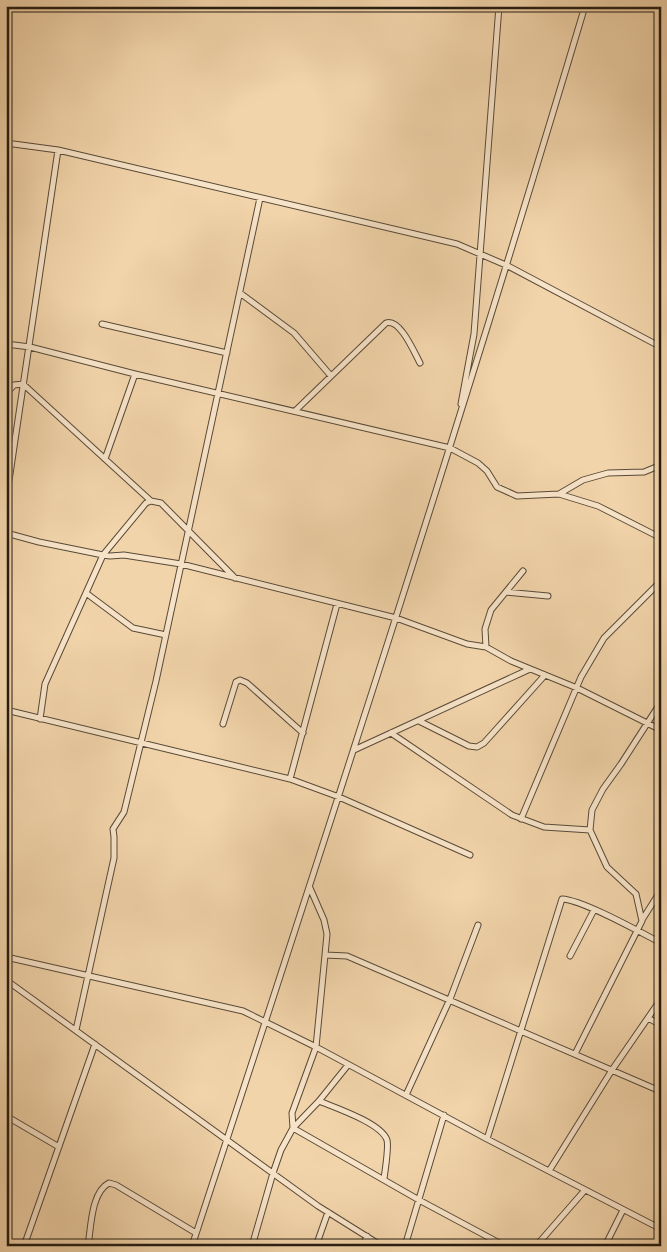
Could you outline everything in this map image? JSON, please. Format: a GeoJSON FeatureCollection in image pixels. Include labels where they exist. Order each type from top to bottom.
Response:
{"type":"FeatureCollection","features":[{"type":"Feature","properties":{"kind":"street"},"geometry":{"type":"LineString","coordinates":[[457,426],[474,334],[499,6]]}},
{"type":"Feature","properties":{"kind":"street"},"geometry":{"type":"LineString","coordinates":[[192,1246],[310,888],[508,266],[585,6]]}},
{"type":"Feature","properties":{"kind":"street"},"geometry":{"type":"LineString","coordinates":[[6,142],[58,150],[457,244],[508,266],[661,347]]}},
{"type":"Feature","properties":{"kind":"street"},"geometry":{"type":"LineString","coordinates":[[6,501],[58,150]]}},
{"type":"Feature","properties":{"kind":"street"},"geometry":{"type":"LineString","coordinates":[[76,1030],[114,858],[113,829],[124,812],[141,743],[260,198]]}},
{"type":"Feature","properties":{"kind":"street"},"geometry":{"type":"LineString","coordinates":[[240,294],[294,333],[331,376]]}},
{"type":"Feature","properties":{"kind":"street"},"geometry":{"type":"LineString","coordinates":[[295,411],[390,321],[400,328],[420,363]]}},
{"type":"Feature","properties":{"kind":"street"},"geometry":{"type":"LineString","coordinates":[[102,324],[227,353]]}},
{"type":"Feature","properties":{"kind":"street"},"geometry":{"type":"LineString","coordinates":[[6,344],[30,347],[218,394],[450,448],[478,463],[497,487],[517,496],[559,494],[598,506],[661,538]]}},
{"type":"Feature","properties":{"kind":"street"},"geometry":{"type":"LineString","coordinates":[[106,459],[135,374]]}},
{"type":"Feature","properties":{"kind":"street"},"geometry":{"type":"LineString","coordinates":[[6,394],[14,385],[24,384],[151,501]]}},
{"type":"Feature","properties":{"kind":"street"},"geometry":{"type":"LineString","coordinates":[[559,494],[583,480],[608,473],[644,472],[661,465]]}},
{"type":"Feature","properties":{"kind":"street"},"geometry":{"type":"LineString","coordinates":[[40,719],[45,684],[103,555],[146,502],[161,503],[235,578]]}},
{"type":"Feature","properties":{"kind":"street"},"geometry":{"type":"LineString","coordinates":[[6,533],[103,555],[124,555],[181,564],[396,618],[467,644],[486,647],[511,661],[577,688],[661,730]]}},
{"type":"Feature","properties":{"kind":"street"},"geometry":{"type":"LineString","coordinates":[[486,647],[485,629],[491,610],[523,571]]}},
{"type":"Feature","properties":{"kind":"street"},"geometry":{"type":"LineString","coordinates":[[521,819],[581,677],[604,638],[661,581]]}},
{"type":"Feature","properties":{"kind":"street"},"geometry":{"type":"LineString","coordinates":[[506,592],[548,596]]}},
{"type":"Feature","properties":{"kind":"street"},"geometry":{"type":"LineString","coordinates":[[86,593],[133,628],[166,635]]}},
{"type":"Feature","properties":{"kind":"street"},"geometry":{"type":"LineString","coordinates":[[290,780],[337,604]]}},
{"type":"Feature","properties":{"kind":"street"},"geometry":{"type":"LineString","coordinates":[[354,750],[530,669]]}},
{"type":"Feature","properties":{"kind":"street"},"geometry":{"type":"LineString","coordinates":[[419,721],[469,746],[477,747],[484,743],[545,675]]}},
{"type":"Feature","properties":{"kind":"street"},"geometry":{"type":"LineString","coordinates":[[223,724],[236,682],[240,680],[247,683],[303,733]]}},
{"type":"Feature","properties":{"kind":"street"},"geometry":{"type":"LineString","coordinates":[[642,921],[636,894],[608,867],[590,830],[592,810],[603,789],[661,702]]}},
{"type":"Feature","properties":{"kind":"street"},"geometry":{"type":"LineString","coordinates":[[6,710],[290,780],[339,797],[470,855]]}},
{"type":"Feature","properties":{"kind":"street"},"geometry":{"type":"LineString","coordinates":[[392,733],[512,815],[544,827],[590,830]]}},
{"type":"Feature","properties":{"kind":"street"},"geometry":{"type":"LineString","coordinates":[[293,1128],[292,1113],[316,1047],[327,934],[324,920],[310,888]]}},
{"type":"Feature","properties":{"kind":"street"},"geometry":{"type":"LineString","coordinates":[[574,1054],[642,921],[661,890]]}},
{"type":"Feature","properties":{"kind":"street"},"geometry":{"type":"LineString","coordinates":[[487,1139],[562,899],[569,899],[594,910],[661,944]]}},
{"type":"Feature","properties":{"kind":"street"},"geometry":{"type":"LineString","coordinates":[[570,956],[594,910]]}},
{"type":"Feature","properties":{"kind":"street"},"geometry":{"type":"LineString","coordinates":[[406,1095],[450,999],[478,925]]}},
{"type":"Feature","properties":{"kind":"street"},"geometry":{"type":"LineString","coordinates":[[325,955],[348,956],[660,1091]]}},
{"type":"Feature","properties":{"kind":"street"},"geometry":{"type":"LineString","coordinates":[[6,956],[243,1011],[316,1047],[487,1139],[659,1228],[661,1218]]}},
{"type":"Feature","properties":{"kind":"street"},"geometry":{"type":"LineString","coordinates":[[6,980],[328,1212],[382,1246]]}},
{"type":"Feature","properties":{"kind":"street"},"geometry":{"type":"LineString","coordinates":[[549,1171],[612,1070],[661,999]]}},
{"type":"Feature","properties":{"kind":"street"},"geometry":{"type":"LineString","coordinates":[[648,1018],[661,1025]]}},
{"type":"Feature","properties":{"kind":"street"},"geometry":{"type":"LineString","coordinates":[[24,1246],[95,1044]]}},
{"type":"Feature","properties":{"kind":"street"},"geometry":{"type":"LineString","coordinates":[[252,1246],[273,1173],[293,1128],[348,1065]]}},
{"type":"Feature","properties":{"kind":"street"},"geometry":{"type":"LineString","coordinates":[[319,1100],[373,1125],[383,1133],[387,1141],[384,1179]]}},
{"type":"Feature","properties":{"kind":"street"},"geometry":{"type":"LineString","coordinates":[[405,1246],[444,1115]]}},
{"type":"Feature","properties":{"kind":"street"},"geometry":{"type":"LineString","coordinates":[[6,1116],[59,1147]]}},
{"type":"Feature","properties":{"kind":"street"},"geometry":{"type":"LineString","coordinates":[[293,1128],[419,1200],[505,1246]]}},
{"type":"Feature","properties":{"kind":"street"},"geometry":{"type":"LineString","coordinates":[[88,1246],[92,1213],[96,1200],[104,1186],[109,1183],[116,1185],[196,1233]]}},
{"type":"Feature","properties":{"kind":"street"},"geometry":{"type":"LineString","coordinates":[[536,1246],[585,1190]]}},
{"type":"Feature","properties":{"kind":"street"},"geometry":{"type":"LineString","coordinates":[[605,1246],[623,1210]]}},
{"type":"Feature","properties":{"kind":"street"},"geometry":{"type":"LineString","coordinates":[[316,1246],[328,1212]]}},
{"type":"Feature","properties":{"kind":"street"},"geometry":{"type":"LineString","coordinates":[[363,1246],[367,1236]]}}]}
